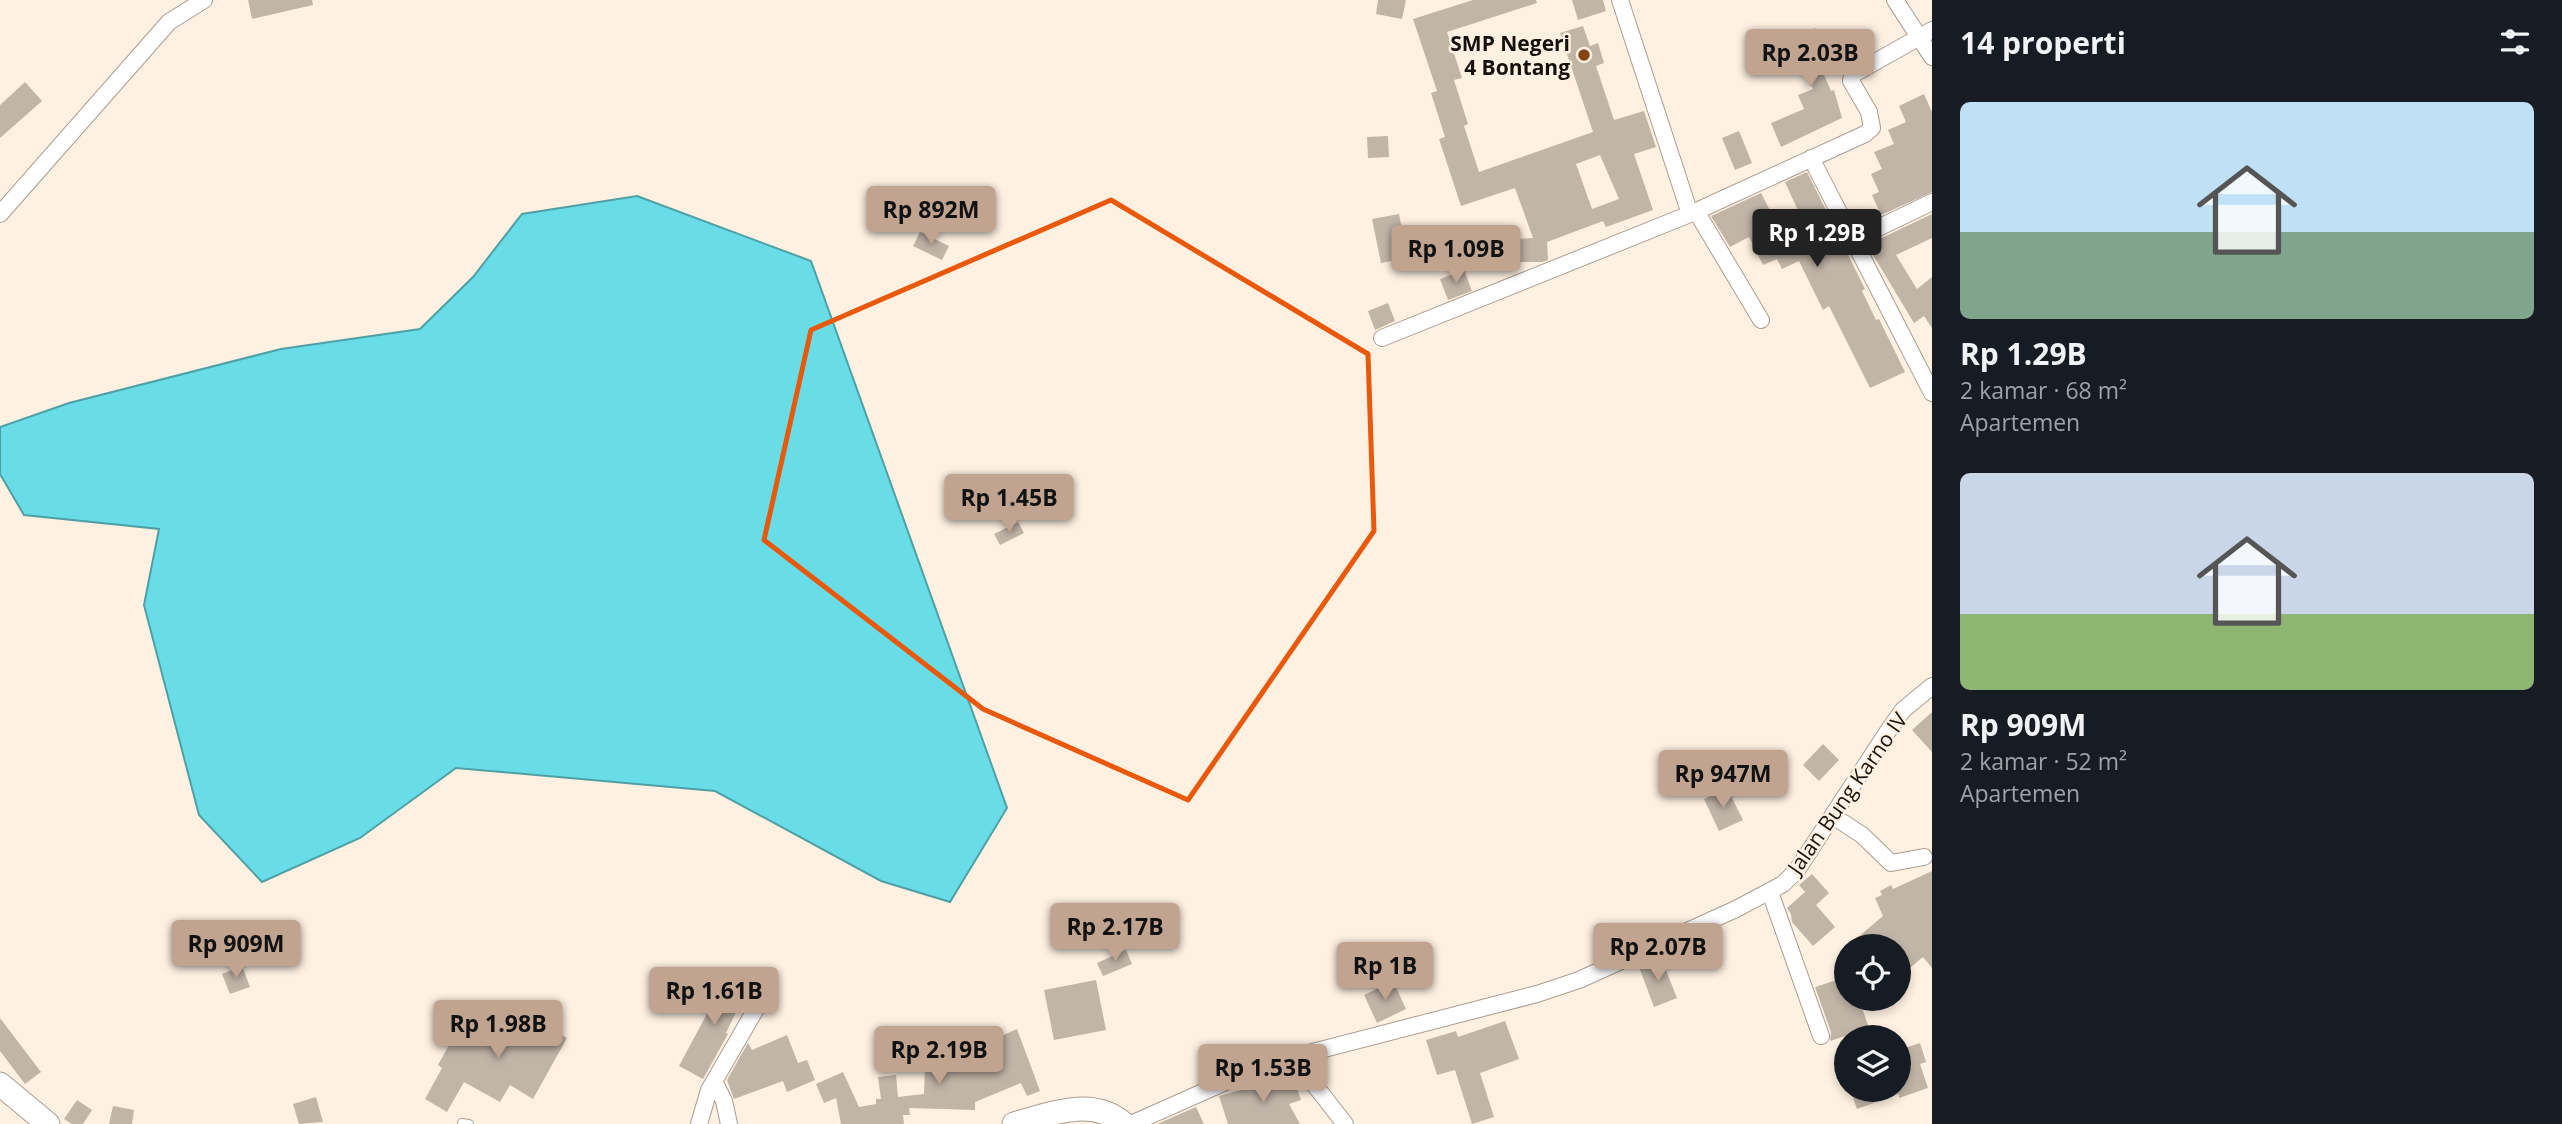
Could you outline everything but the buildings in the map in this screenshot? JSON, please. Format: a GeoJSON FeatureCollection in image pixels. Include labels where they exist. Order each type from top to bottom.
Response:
{"type":"FeatureCollection","features":[{"type":"Feature","properties":{"kind":"street"},"geometry":{"type":"LineString","coordinates":[[0,214],[169,22],[204,0]]}},
{"type":"Feature","properties":{"kind":"street"},"geometry":{"type":"LineString","coordinates":[[1620,0],[1693,212],[1761,320]]}},
{"type":"Feature","properties":{"kind":"street"},"geometry":{"type":"LineString","coordinates":[[1895,0],[1926,33],[1932,57]]}},
{"type":"Feature","properties":{"kind":"street"},"geometry":{"type":"LineString","coordinates":[[1382,338],[1693,212],[1865,134],[1872,128],[1873,120],[1851,80],[1852,75],[1926,33]]}},
{"type":"Feature","properties":{"kind":"street"},"geometry":{"type":"LineString","coordinates":[[1811,158],[1932,393]]}},
{"type":"Feature","properties":{"kind":"street"},"geometry":{"type":"LineString","coordinates":[[1853,240],[1932,202]]}},
{"type":"Feature","properties":{"kind":"street","name":"Jalan Bung Karno IV"},"geometry":{"type":"LineString","coordinates":[[1130,1124],[1244,1072],[1292,1056],[1537,994],[1580,979],[1770,892],[1797,870],[1890,728],[1919,695],[1932,686]]}},
{"type":"Feature","properties":{"kind":"street"},"geometry":{"type":"LineString","coordinates":[[1833,816],[1862,835],[1891,863],[1924,857]]}},
{"type":"Feature","properties":{"kind":"street"},"geometry":{"type":"LineString","coordinates":[[1770,892],[1821,1036]]}},
{"type":"Feature","properties":{"kind":"street"},"geometry":{"type":"LineString","coordinates":[[699,1124],[704,1102],[714,1081],[764,995]]}},
{"type":"Feature","properties":{"kind":"street"},"geometry":{"type":"LineString","coordinates":[[1292,1056],[1345,1124]]}},
{"type":"Feature","properties":{"kind":"street"},"geometry":{"type":"LineString","coordinates":[[714,1081],[724,1101],[729,1124]]}},
{"type":"Feature","properties":{"kind":"street"},"geometry":{"type":"LineString","coordinates":[[0,1084],[48,1124]]}},
{"type":"Feature","properties":{"kind":"street"},"geometry":{"type":"LineString","coordinates":[[1014,1124],[1069,1109],[1104,1112],[1124,1124]]}},
{"type":"Feature","properties":{"kind":"highlighted area"},"geometry":{"type":"Polygon","coordinates":[[[1111,200],[1368,354],[1374,531],[1188,800],[983,709],[764,540],[811,330],[1111,200]]]}},
{"type":"Feature","properties":{"kind":"water"},"geometry":{"type":"Polygon","coordinates":[[[637,196],[811,261],[1007,808],[950,902],[881,881],[715,791],[456,768],[360,838],[262,882],[199,815],[144,605],[159,529],[24,515],[0,474],[0,427],[69,403],[281,349],[420,329],[473,277],[522,214],[637,196]]]}},
{"type":"Feature","properties":{"kind":"place","name":"SMP Negeri 4 Bontang"},"geometry":{"type":"Point","coordinates":[1584,55]}}]}
